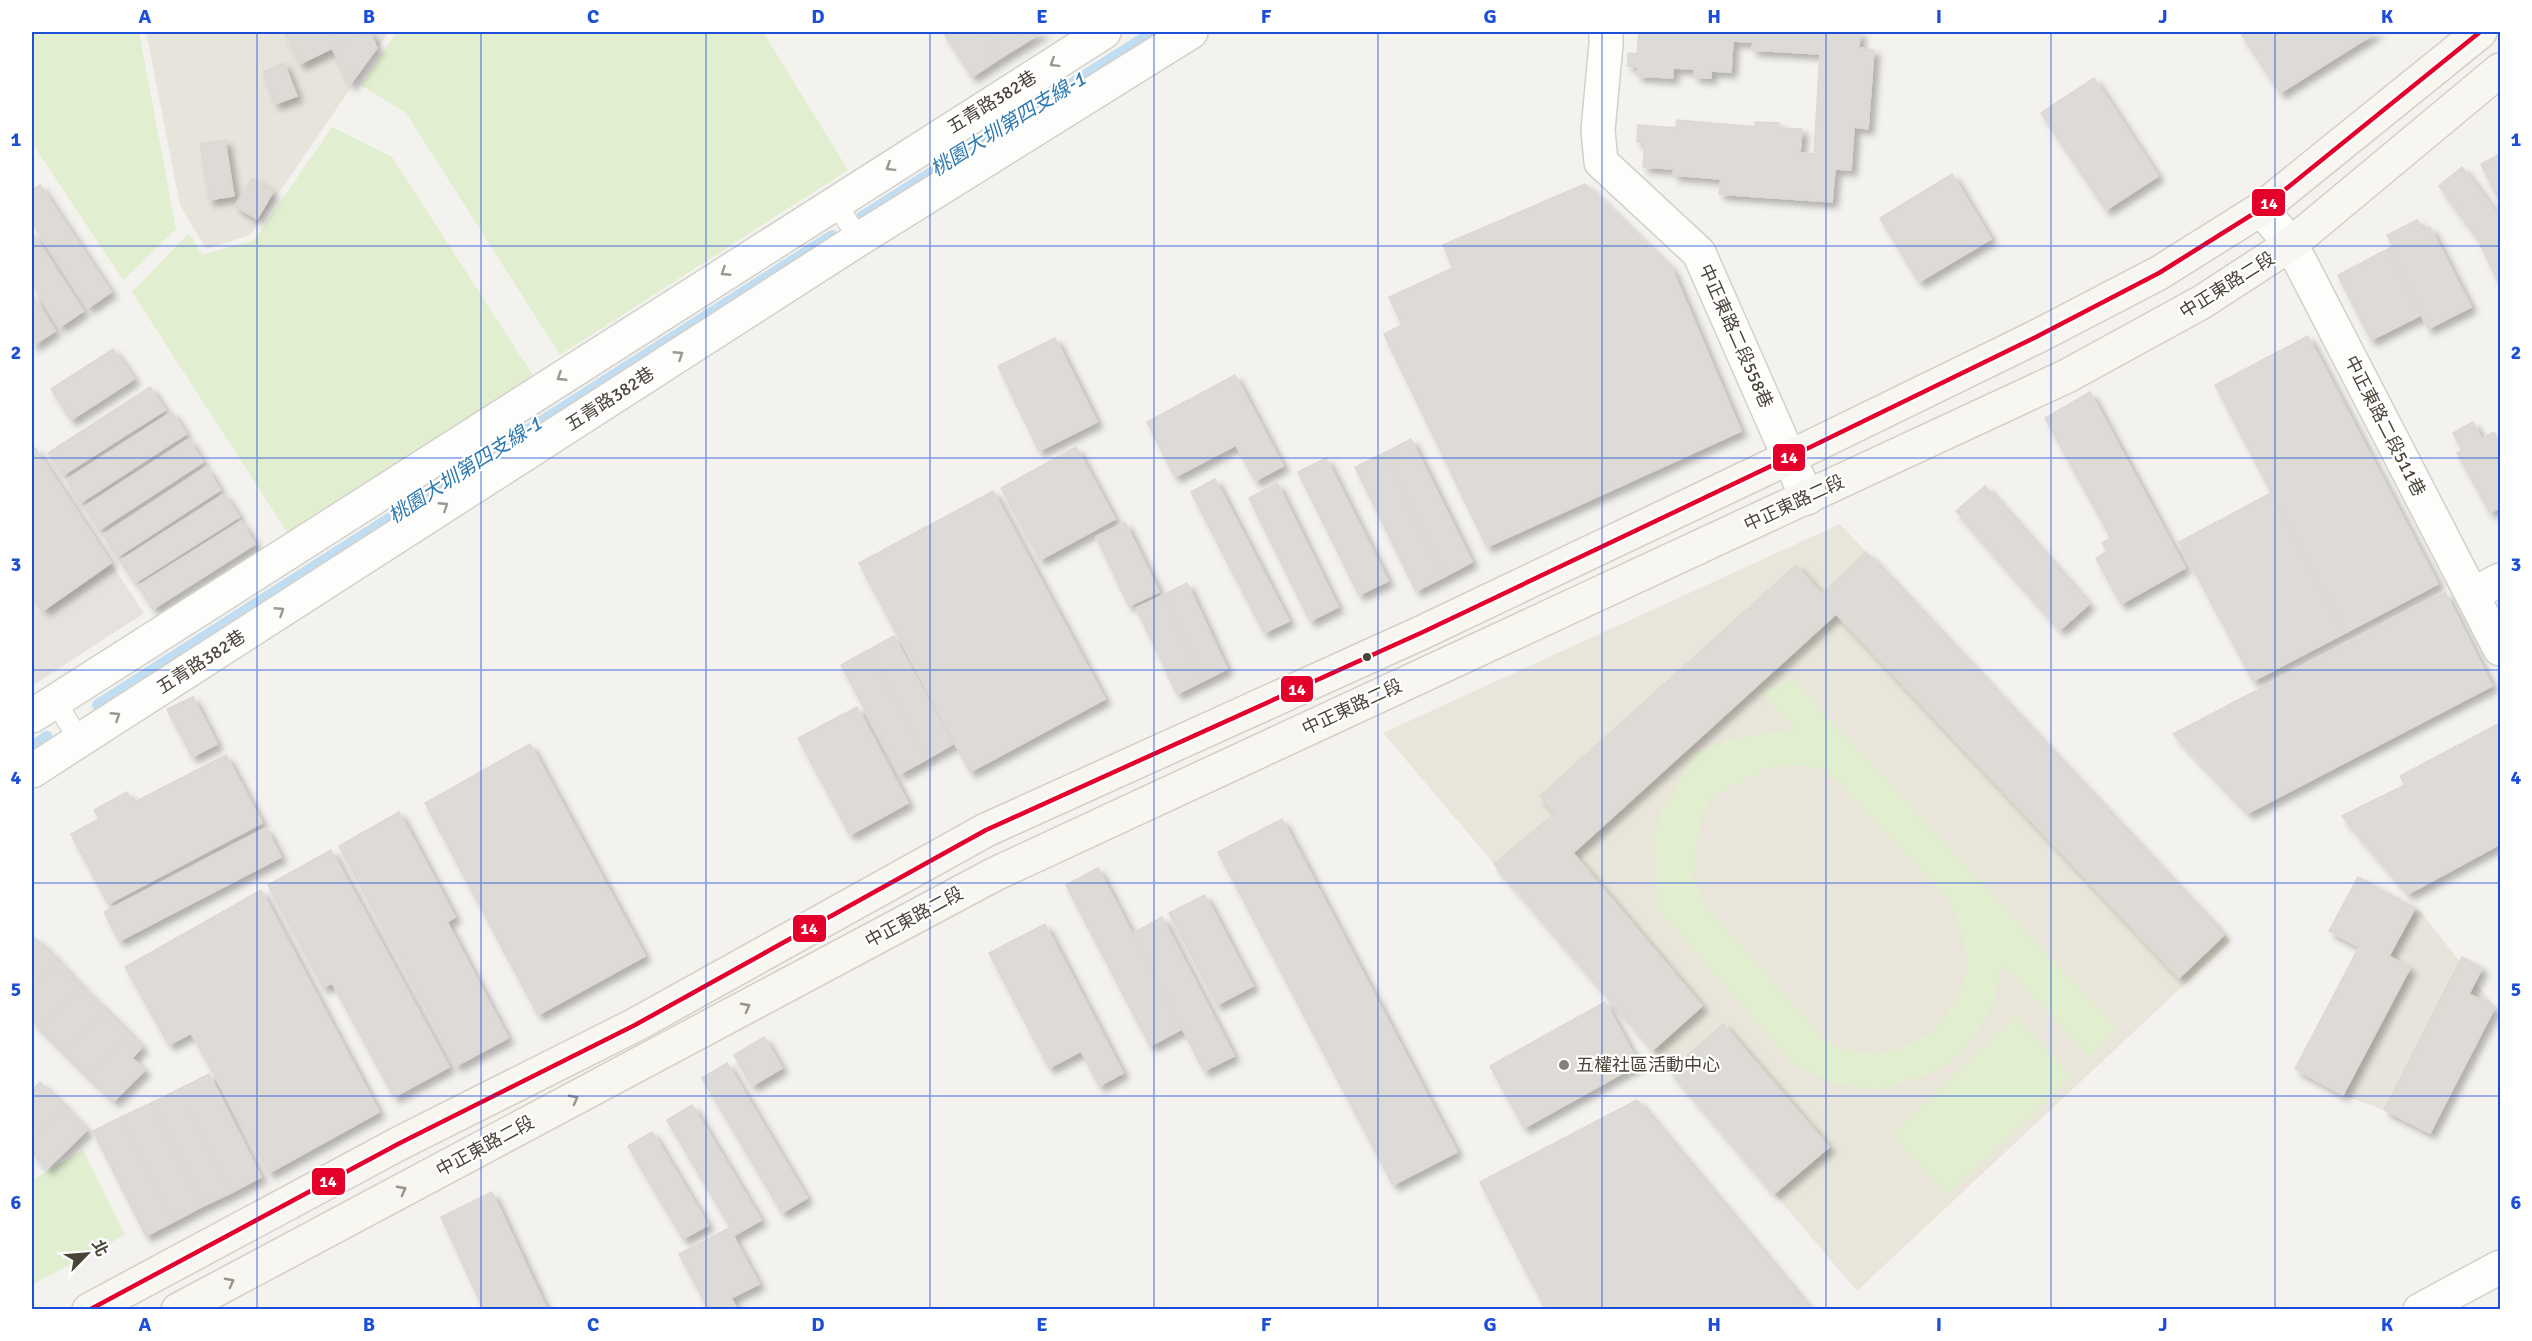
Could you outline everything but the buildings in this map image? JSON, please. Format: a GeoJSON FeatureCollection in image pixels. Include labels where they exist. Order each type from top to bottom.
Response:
{"type":"FeatureCollection","features":[{"type":"Feature","properties":{"kind":"main road"},"geometry":{"type":"LineString","coordinates":[[88,1310],[400,1143],[635,1025],[986,830],[1423,632],[1790,458],[2149,279],[2261,209],[2480,32]]}},
{"type":"Feature","properties":{"kind":"main road","name":"中正東路二段"},"geometry":{"type":"LineString","coordinates":[[178,1310],[995,874],[2067,376],[2202,302],[2291,244],[2500,70]]}},
{"type":"Feature","properties":{"kind":"street","name":"五青路382巷"},"geometry":{"type":"LineString","coordinates":[[43,708],[1104,32]]}},
{"type":"Feature","properties":{"kind":"street","name":"五青路382巷"},"geometry":{"type":"LineString","coordinates":[[32,771],[859,239],[1191,32]]}},
{"type":"Feature","properties":{"kind":"street","name":"中正東路二段558巷"},"geometry":{"type":"LineString","coordinates":[[1605,32],[1606,44],[1598,130],[1601,162],[1699,253],[1807,498]]}},
{"type":"Feature","properties":{"kind":"street","name":"中正東路二段511巷"},"geometry":{"type":"LineString","coordinates":[[2261,209],[2291,244],[2487,587],[2500,649]]}},
{"type":"Feature","properties":{"kind":"street"},"geometry":{"type":"LineString","coordinates":[[2420,1310],[2500,1267]]}},
{"type":"Feature","properties":{"kind":"lane"},"geometry":{"type":"LineString","coordinates":[[835,202],[859,239]]}},
{"type":"Feature","properties":{"kind":"lane"},"geometry":{"type":"LineString","coordinates":[[43,708],[79,740]]}},
{"type":"Feature","properties":{"kind":"shaded area"},"geometry":{"type":"Polygon","coordinates":[[[146,32],[389,32],[250,235],[206,249],[180,205],[146,32]]]}},
{"type":"Feature","properties":{"kind":"shaded area"},"geometry":{"type":"Polygon","coordinates":[[[32,444],[144,613],[32,686],[32,444]]]}},
{"type":"Feature","properties":{"kind":"shaded area"},"geometry":{"type":"Polygon","coordinates":[[[1840,524],[2231,941],[1857,1291],[1383,733],[1840,524]]]}},
{"type":"Feature","properties":{"kind":"shaded area"},"geometry":{"type":"Polygon","coordinates":[[[2358,877],[2421,912],[2495,1007],[2430,1133],[2384,1110],[2343,1095],[2295,1069],[2359,948],[2329,931],[2358,877]]]}},
{"type":"Feature","properties":{"kind":"green space"},"geometry":{"type":"Polygon","coordinates":[[[32,32],[139,32],[176,229],[123,280],[32,143],[32,32]]]}},
{"type":"Feature","properties":{"kind":"green space"},"geometry":{"type":"Polygon","coordinates":[[[397,32],[763,32],[848,170],[560,355],[406,113],[361,85],[397,32]]]}},
{"type":"Feature","properties":{"kind":"green space"},"geometry":{"type":"Polygon","coordinates":[[[332,127],[392,157],[534,377],[287,532],[132,292],[189,233],[202,255],[254,240],[332,127]]]}},
{"type":"Feature","properties":{"kind":"green space"},"geometry":{"type":"Polygon","coordinates":[[[1791,677],[2116,1028],[2090,1058],[2002,963],[1994,1003],[1980,1028],[1957,1057],[1932,1072],[1882,1090],[1833,1083],[1794,1065],[1657,908],[1654,833],[1662,810],[1694,756],[1729,739],[1795,729],[1762,693],[1791,677]],[[1817,767],[1768,768],[1714,795],[1700,820],[1693,877],[1703,903],[1820,1035],[1840,1048],[1874,1054],[1898,1049],[1932,1033],[1957,1000],[1968,966],[1962,936],[1950,901],[1838,781],[1817,767]]]}},
{"type":"Feature","properties":{"kind":"green space"},"geometry":{"type":"Polygon","coordinates":[[[2016,1016],[2072,1076],[1947,1195],[1891,1135],[2016,1016]]]}},
{"type":"Feature","properties":{"kind":"green space"},"geometry":{"type":"Polygon","coordinates":[[[83,1150],[125,1235],[32,1285],[32,1180],[83,1150]]]}},
{"type":"Feature","properties":{"kind":"waterway","name":"桃園大圳第四支線-1"},"geometry":{"type":"LineString","coordinates":[[862,217],[1154,32]]}},
{"type":"Feature","properties":{"kind":"waterway","name":"桃園大圳第四支線-1"},"geometry":{"type":"LineString","coordinates":[[98,705],[832,236]]}},
{"type":"Feature","properties":{"kind":"waterway","name":"桃園大圳第四支線-1"},"geometry":{"type":"LineString","coordinates":[[32,747],[47,737]]}},
{"type":"Feature","properties":{"kind":"transit line","name":"14"},"geometry":{"type":"LineString","coordinates":[[89,1310],[400,1143],[635,1025],[986,830],[1423,632],[1790,457],[2036,337],[2159,273],[2261,209],[2480,32]]}},
{"type":"Feature","properties":{"kind":"place","name":"五權社區活動中心"},"geometry":{"type":"Point","coordinates":[1564,1065]}}]}
